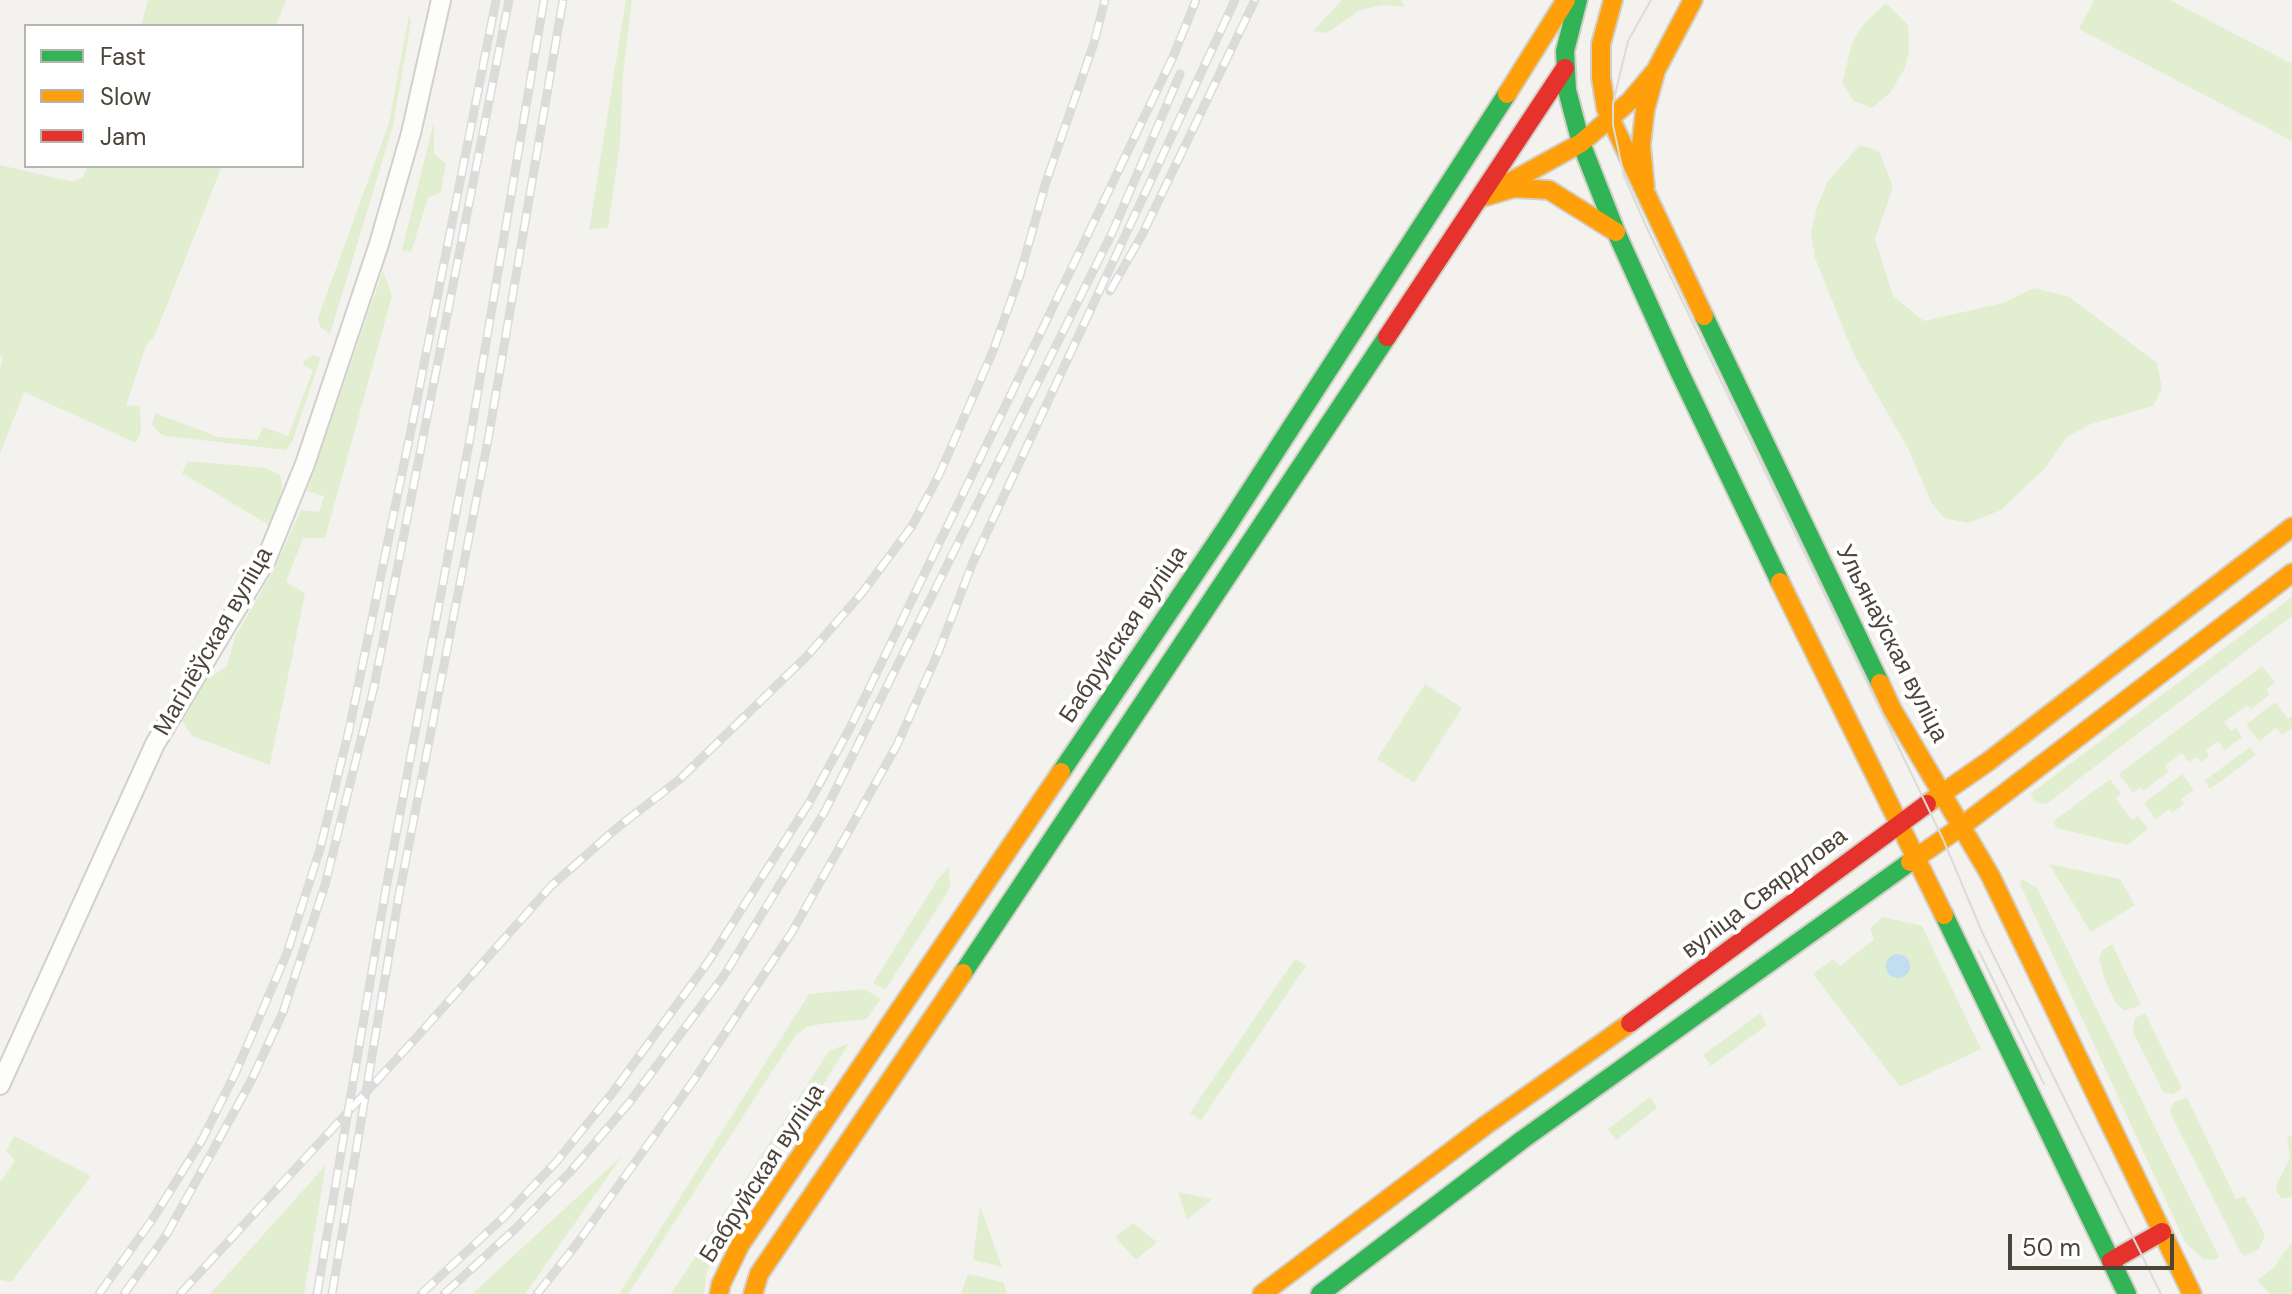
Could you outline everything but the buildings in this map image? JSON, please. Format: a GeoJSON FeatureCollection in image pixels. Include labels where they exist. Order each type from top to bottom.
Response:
{"type":"FeatureCollection","features":[{"type":"Feature","properties":{"kind":"main road","name":"Бабруйская вуліца"},"geometry":{"type":"LineString","coordinates":[[719,1294],[740,1245],[1226,528],[1566,0]]}},
{"type":"Feature","properties":{"kind":"main road"},"geometry":{"type":"LineString","coordinates":[[1578,0],[1568,33],[1567,90],[1581,143],[1616,232],[1690,366],[1819,664],[1917,857],[2127,1294]]}},
{"type":"Feature","properties":{"kind":"main road"},"geometry":{"type":"LineString","coordinates":[[753,1294],[759,1274],[1018,893],[1610,0]]}},
{"type":"Feature","properties":{"kind":"main road","name":"Ульянаўская вуліца"},"geometry":{"type":"LineString","coordinates":[[1610,0],[1601,44],[1601,77],[1610,119],[1892,709],[1990,875],[2192,1294]]}},
{"type":"Feature","properties":{"kind":"main road"},"geometry":{"type":"LineString","coordinates":[[1480,198],[1581,143],[1630,101],[1656,70],[1693,0]]}},
{"type":"Feature","properties":{"kind":"main road"},"geometry":{"type":"LineString","coordinates":[[1645,195],[1641,145],[1645,110],[1656,70]]}},
{"type":"Feature","properties":{"kind":"main road"},"geometry":{"type":"LineString","coordinates":[[1480,198],[1514,188],[1549,190],[1616,232]]}},
{"type":"Feature","properties":{"kind":"main road"},"geometry":{"type":"LineString","coordinates":[[1690,366],[1731,372]]}},
{"type":"Feature","properties":{"kind":"main road","name":"вуліца Свярдлова"},"geometry":{"type":"LineString","coordinates":[[1262,1294],[1486,1125],[1901,825],[2292,527]]}},
{"type":"Feature","properties":{"kind":"main road"},"geometry":{"type":"LineString","coordinates":[[1320,1294],[1522,1140],[1847,905],[1962,826],[2292,573]]}},
{"type":"Feature","properties":{"kind":"main road"},"geometry":{"type":"LineString","coordinates":[[2111,1261],[2162,1232]]}},
{"type":"Feature","properties":{"kind":"street","name":"Магілёўская вуліца"},"geometry":{"type":"LineString","coordinates":[[0,1085],[155,744],[266,560],[305,464],[379,244],[411,133],[441,0]]}},
{"type":"Feature","properties":{"kind":"green space"},"geometry":{"type":"Polygon","coordinates":[[[148,0],[286,0],[277,24],[142,24],[148,0]]]}},
{"type":"Feature","properties":{"kind":"green space"},"geometry":{"type":"Polygon","coordinates":[[[626,0],[632,0],[623,74],[620,143],[608,227],[589,230],[626,0]]]}},
{"type":"Feature","properties":{"kind":"green space"},"geometry":{"type":"Polygon","coordinates":[[[1342,0],[1401,0],[1405,7],[1383,5],[1360,10],[1327,33],[1313,31],[1342,0]]]}},
{"type":"Feature","properties":{"kind":"green space"},"geometry":{"type":"Polygon","coordinates":[[[2094,0],[2170,0],[2292,64],[2292,141],[2079,29],[2094,0]]]}},
{"type":"Feature","properties":{"kind":"green space"},"geometry":{"type":"Polygon","coordinates":[[[1886,3],[1908,25],[1909,51],[1905,68],[1890,93],[1872,108],[1854,101],[1842,83],[1852,44],[1862,26],[1886,3]]]}},
{"type":"Feature","properties":{"kind":"green space"},"geometry":{"type":"Polygon","coordinates":[[[409,14],[411,21],[393,126],[330,334],[320,327],[318,318],[389,123],[409,14]]]}},
{"type":"Feature","properties":{"kind":"green space"},"geometry":{"type":"Polygon","coordinates":[[[434,121],[434,154],[446,163],[441,192],[428,198],[411,252],[402,250],[434,121]]]}},
{"type":"Feature","properties":{"kind":"green space"},"geometry":{"type":"Polygon","coordinates":[[[1860,145],[1879,151],[1893,187],[1875,239],[1893,296],[1924,321],[2003,303],[2034,288],[2069,297],[2157,363],[2162,388],[2153,406],[2091,424],[2067,437],[2046,467],[2001,510],[1968,523],[1944,518],[1931,502],[1909,450],[1854,355],[1815,258],[1811,232],[1817,207],[1828,181],[1860,145]]]}},
{"type":"Feature","properties":{"kind":"green space"},"geometry":{"type":"Polygon","coordinates":[[[0,165],[73,182],[83,177],[87,168],[221,168],[155,335],[146,346],[126,405],[140,406],[141,431],[136,443],[24,392],[0,454],[0,369],[3,357],[0,356],[0,165]]]}},
{"type":"Feature","properties":{"kind":"green space"},"geometry":{"type":"Polygon","coordinates":[[[383,271],[392,296],[325,538],[303,538],[286,582],[305,593],[270,765],[192,736],[182,721],[203,682],[227,666],[235,637],[275,568],[301,510],[319,512],[324,496],[307,491],[383,271]]]}},
{"type":"Feature","properties":{"kind":"green space"},"geometry":{"type":"Polygon","coordinates":[[[314,355],[320,360],[292,442],[286,450],[167,436],[160,434],[152,424],[155,413],[218,437],[257,440],[263,427],[288,436],[313,370],[303,365],[304,361],[314,355]]]}},
{"type":"Feature","properties":{"kind":"green space"},"geometry":{"type":"Polygon","coordinates":[[[188,461],[266,468],[280,475],[279,503],[269,525],[182,473],[188,461]]]}},
{"type":"Feature","properties":{"kind":"green space"},"geometry":{"type":"Polygon","coordinates":[[[2292,597],[2292,616],[2046,804],[2035,802],[2030,794],[2292,597]]]}},
{"type":"Feature","properties":{"kind":"green space"},"geometry":{"type":"Polygon","coordinates":[[[2262,666],[2275,683],[2267,689],[2269,695],[2251,709],[2247,705],[2224,722],[2231,731],[2236,728],[2242,737],[2225,750],[2218,741],[2206,750],[2209,756],[2201,762],[2197,757],[2189,762],[2182,753],[2165,766],[2168,772],[2143,791],[2140,787],[2133,793],[2119,774],[2262,666]]]}},
{"type":"Feature","properties":{"kind":"green space"},"geometry":{"type":"Polygon","coordinates":[[[1425,684],[1462,708],[1414,783],[1377,759],[1425,684]]]}},
{"type":"Feature","properties":{"kind":"green space"},"geometry":{"type":"Polygon","coordinates":[[[2275,702],[2288,719],[2292,716],[2292,728],[2282,735],[2276,728],[2259,741],[2246,725],[2275,702]]]}},
{"type":"Feature","properties":{"kind":"green space"},"geometry":{"type":"Polygon","coordinates":[[[2250,747],[2256,755],[2210,789],[2204,781],[2250,747]]]}},
{"type":"Feature","properties":{"kind":"green space"},"geometry":{"type":"Polygon","coordinates":[[[2182,774],[2194,790],[2181,799],[2184,804],[2172,813],[2169,809],[2156,819],[2144,803],[2182,774]]]}},
{"type":"Feature","properties":{"kind":"green space"},"geometry":{"type":"Polygon","coordinates":[[[2110,779],[2121,794],[2116,799],[2132,820],[2138,816],[2148,829],[2127,845],[2056,828],[2054,821],[2110,779]]]}},
{"type":"Feature","properties":{"kind":"green space"},"geometry":{"type":"Polygon","coordinates":[[[2049,864],[2120,879],[2135,905],[2091,932],[2049,864]]]}},
{"type":"Feature","properties":{"kind":"green space"},"geometry":{"type":"Polygon","coordinates":[[[949,867],[950,887],[885,990],[873,983],[938,879],[949,867]]]}},
{"type":"Feature","properties":{"kind":"green space"},"geometry":{"type":"Polygon","coordinates":[[[2022,879],[2037,888],[2219,1257],[2203,1259],[2185,1242],[2020,884],[2022,879]]]}},
{"type":"Feature","properties":{"kind":"green space"},"geometry":{"type":"Polygon","coordinates":[[[1883,917],[1922,926],[1981,1049],[1900,1087],[1813,974],[1833,959],[1840,966],[1874,940],[1870,928],[1883,917]]]}},
{"type":"Feature","properties":{"kind":"green space"},"geometry":{"type":"Polygon","coordinates":[[[2112,944],[2141,1005],[2124,1010],[2115,1002],[2099,957],[2112,944]]]}},
{"type":"Feature","properties":{"kind":"green space"},"geometry":{"type":"Polygon","coordinates":[[[1295,959],[1306,966],[1201,1120],[1190,1113],[1295,959]]]}},
{"type":"Feature","properties":{"kind":"green space"},"geometry":{"type":"Polygon","coordinates":[[[864,989],[881,999],[866,1019],[807,1027],[795,1036],[628,1294],[619,1294],[809,994],[864,989]]]}},
{"type":"Feature","properties":{"kind":"green space"},"geometry":{"type":"Polygon","coordinates":[[[1760,1013],[1767,1025],[1711,1066],[1703,1055],[1760,1013]]]}},
{"type":"Feature","properties":{"kind":"green space"},"geometry":{"type":"Polygon","coordinates":[[[2145,1013],[2182,1088],[2173,1094],[2164,1093],[2133,1032],[2135,1018],[2145,1013]]]}},
{"type":"Feature","properties":{"kind":"green space"},"geometry":{"type":"Polygon","coordinates":[[[849,1043],[707,1271],[704,1294],[671,1294],[829,1051],[849,1043]]]}},
{"type":"Feature","properties":{"kind":"green space"},"geometry":{"type":"Polygon","coordinates":[[[1650,1097],[1657,1108],[1616,1140],[1608,1129],[1650,1097]]]}},
{"type":"Feature","properties":{"kind":"green space"},"geometry":{"type":"Polygon","coordinates":[[[2187,1098],[2236,1199],[2244,1196],[2265,1235],[2259,1249],[2245,1256],[2171,1115],[2174,1102],[2187,1098]]]}},
{"type":"Feature","properties":{"kind":"green space"},"geometry":{"type":"Polygon","coordinates":[[[2292,1135],[2292,1196],[2282,1198],[2276,1192],[2277,1184],[2290,1158],[2287,1137],[2292,1135]]]}},
{"type":"Feature","properties":{"kind":"green space"},"geometry":{"type":"Polygon","coordinates":[[[14,1136],[91,1176],[11,1282],[0,1280],[0,1182],[15,1161],[6,1151],[14,1136]]]}},
{"type":"Feature","properties":{"kind":"green space"},"geometry":{"type":"Polygon","coordinates":[[[622,1156],[525,1294],[472,1294],[622,1156]]]}},
{"type":"Feature","properties":{"kind":"green space"},"geometry":{"type":"Polygon","coordinates":[[[326,1165],[304,1294],[210,1294],[326,1165]]]}},
{"type":"Feature","properties":{"kind":"green space"},"geometry":{"type":"Polygon","coordinates":[[[1178,1192],[1212,1199],[1187,1220],[1178,1192]]]}},
{"type":"Feature","properties":{"kind":"green space"},"geometry":{"type":"Polygon","coordinates":[[[980,1206],[1002,1267],[973,1260],[980,1206]]]}},
{"type":"Feature","properties":{"kind":"green space"},"geometry":{"type":"Polygon","coordinates":[[[1133,1223],[1157,1242],[1136,1260],[1115,1237],[1133,1223]]]}},
{"type":"Feature","properties":{"kind":"green space"},"geometry":{"type":"Polygon","coordinates":[[[2292,1242],[2292,1294],[2270,1294],[2257,1280],[2274,1267],[2292,1242]]]}},
{"type":"Feature","properties":{"kind":"green space"},"geometry":{"type":"Polygon","coordinates":[[[968,1274],[1003,1282],[1007,1294],[961,1294],[968,1274]]]}},
{"type":"Feature","properties":{"kind":"water"},"geometry":{"type":"Polygon","coordinates":[[[1898,954],[1909,961],[1910,966],[1903,977],[1898,978],[1887,971],[1886,966],[1893,955],[1898,954]]]}},
{"type":"Feature","properties":{"kind":"tram line"},"geometry":{"type":"LineString","coordinates":[[1651,0],[1628,41],[1613,103],[1613,125],[1624,176],[1943,839],[1982,932],[2161,1294]]}},
{"type":"Feature","properties":{"kind":"tram line"},"geometry":{"type":"LineString","coordinates":[[1979,951],[2044,1084]]}},
{"type":"Feature","properties":{"kind":"railway"},"geometry":{"type":"LineString","coordinates":[[99,1294],[152,1220],[202,1140],[235,1074],[287,953],[320,849],[349,730],[496,0]]}},
{"type":"Feature","properties":{"kind":"railway"},"geometry":{"type":"LineString","coordinates":[[124,1294],[167,1234],[251,1081],[283,1012],[325,885],[374,687],[509,0]]}},
{"type":"Feature","properties":{"kind":"railway"},"geometry":{"type":"LineString","coordinates":[[317,1294],[385,894],[470,438],[544,0]]}},
{"type":"Feature","properties":{"kind":"railway"},"geometry":{"type":"LineString","coordinates":[[332,1294],[399,895],[488,440],[563,0]]}},
{"type":"Feature","properties":{"kind":"railway"},"geometry":{"type":"LineString","coordinates":[[180,1294],[551,886],[618,827],[680,779],[807,656],[862,593],[912,526],[939,475],[993,351],[1020,275],[1046,182],[1094,43],[1105,0]]}},
{"type":"Feature","properties":{"kind":"railway"},"geometry":{"type":"LineString","coordinates":[[421,1294],[504,1217],[557,1161],[613,1092],[708,962],[809,803],[851,726],[1027,361],[1173,57],[1196,0]]}},
{"type":"Feature","properties":{"kind":"railway"},"geometry":{"type":"LineString","coordinates":[[537,1294],[576,1245],[694,1080],[792,932],[897,745],[938,653],[973,562],[1235,0]]}},
{"type":"Feature","properties":{"kind":"railway"},"geometry":{"type":"LineString","coordinates":[[1110,291],[1142,235],[1255,0]]}},
{"type":"Feature","properties":{"kind":"railway"},"geometry":{"type":"LineString","coordinates":[[444,1294],[516,1228],[570,1172],[629,1103],[725,974],[825,811],[1112,233],[1180,74]]}},
{"type":"Feature","properties":{"kind":"traffic: fast"},"geometry":{"type":"LineString","coordinates":[[1578,0],[1565,51],[1567,90],[1581,143],[1616,232],[1678,369],[1780,582]]}},
{"type":"Feature","properties":{"kind":"traffic: fast"},"geometry":{"type":"LineString","coordinates":[[1061,772],[1226,528],[1507,94]]}},
{"type":"Feature","properties":{"kind":"traffic: fast"},"geometry":{"type":"LineString","coordinates":[[1704,316],[1880,683]]}},
{"type":"Feature","properties":{"kind":"traffic: fast"},"geometry":{"type":"LineString","coordinates":[[963,973],[1387,337]]}},
{"type":"Feature","properties":{"kind":"traffic: fast"},"geometry":{"type":"LineString","coordinates":[[1320,1294],[1522,1140],[1910,862]]}},
{"type":"Feature","properties":{"kind":"traffic: fast"},"geometry":{"type":"LineString","coordinates":[[1944,915],[2127,1294]]}},
{"type":"Feature","properties":{"kind":"traffic: slow"},"geometry":{"type":"LineString","coordinates":[[1507,94],[1566,0]]}},
{"type":"Feature","properties":{"kind":"traffic: slow"},"geometry":{"type":"LineString","coordinates":[[1613,0],[1601,44],[1601,77],[1606,109],[1704,316]]}},
{"type":"Feature","properties":{"kind":"traffic: slow"},"geometry":{"type":"LineString","coordinates":[[1645,187],[1641,145],[1645,110],[1656,70],[1693,0]]}},
{"type":"Feature","properties":{"kind":"traffic: slow"},"geometry":{"type":"LineString","coordinates":[[1494,191],[1581,143],[1630,101],[1656,70]]}},
{"type":"Feature","properties":{"kind":"traffic: slow"},"geometry":{"type":"LineString","coordinates":[[1480,198],[1514,188],[1549,190],[1616,232]]}},
{"type":"Feature","properties":{"kind":"traffic: slow"},"geometry":{"type":"LineString","coordinates":[[1927,804],[1989,761],[2292,527]]}},
{"type":"Feature","properties":{"kind":"traffic: slow"},"geometry":{"type":"LineString","coordinates":[[1910,862],[1962,826],[2292,573]]}},
{"type":"Feature","properties":{"kind":"traffic: slow"},"geometry":{"type":"LineString","coordinates":[[1780,582],[1944,915]]}},
{"type":"Feature","properties":{"kind":"traffic: slow"},"geometry":{"type":"LineString","coordinates":[[1880,683],[1892,709],[1990,875],[2192,1294]]}},
{"type":"Feature","properties":{"kind":"traffic: slow"},"geometry":{"type":"LineString","coordinates":[[719,1294],[740,1245],[1061,772]]}},
{"type":"Feature","properties":{"kind":"traffic: slow"},"geometry":{"type":"LineString","coordinates":[[753,1294],[759,1274],[963,973]]}},
{"type":"Feature","properties":{"kind":"traffic: slow"},"geometry":{"type":"LineString","coordinates":[[1262,1294],[1486,1125],[1630,1023]]}},
{"type":"Feature","properties":{"kind":"traffic: jam"},"geometry":{"type":"LineString","coordinates":[[1387,337],[1565,68]]}},
{"type":"Feature","properties":{"kind":"traffic: jam"},"geometry":{"type":"LineString","coordinates":[[1630,1023],[1927,804]]}},
{"type":"Feature","properties":{"kind":"traffic: jam"},"geometry":{"type":"LineString","coordinates":[[2111,1261],[2162,1232]]}}]}
